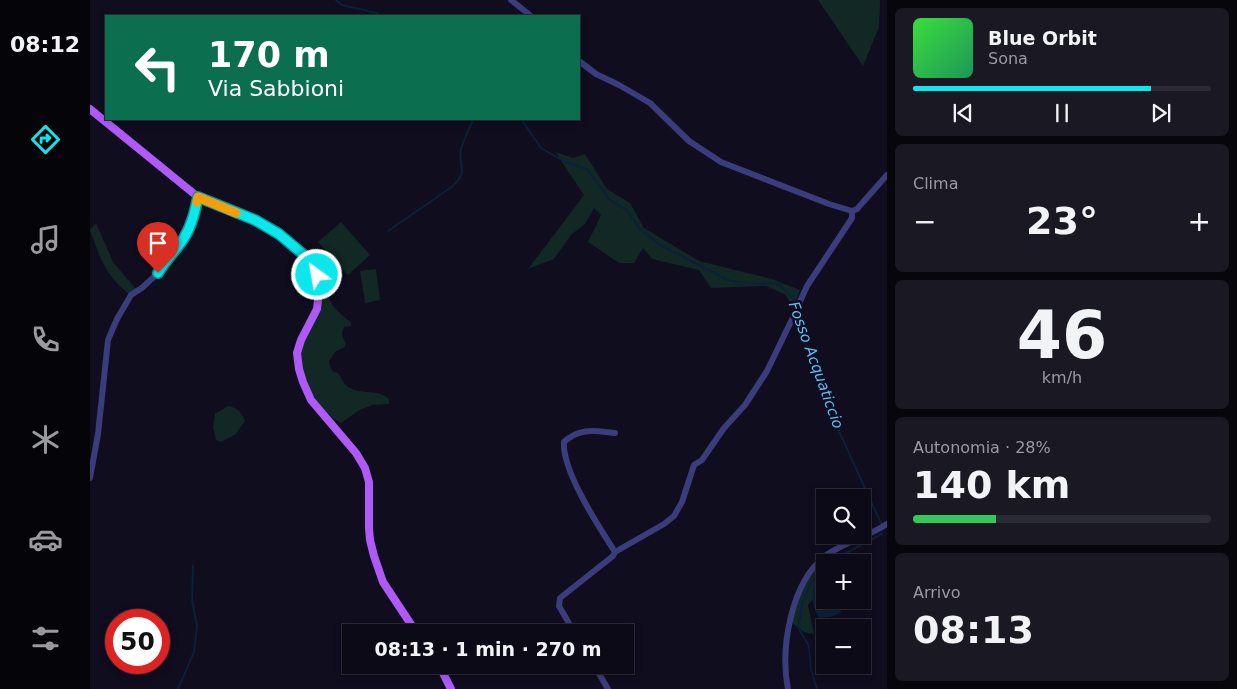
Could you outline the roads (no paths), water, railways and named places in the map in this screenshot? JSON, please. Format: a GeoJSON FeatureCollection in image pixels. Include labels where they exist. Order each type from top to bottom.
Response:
{"type":"FeatureCollection","features":[{"type":"Feature","properties":{"kind":"main road"},"geometry":{"type":"LineString","coordinates":[[90,109],[198,197],[268,227],[310,260],[317,275],[318,300],[317,308],[301,340],[298,353],[299,369],[311,400],[356,453],[365,468],[369,482],[369,528],[374,556],[383,582],[411,624]]}},
{"type":"Feature","properties":{"kind":"main road"},"geometry":{"type":"LineString","coordinates":[[444,674],[451,689]]}},
{"type":"Feature","properties":{"kind":"street"},"geometry":{"type":"LineString","coordinates":[[510,0],[530,15]]}},
{"type":"Feature","properties":{"kind":"street"},"geometry":{"type":"LineString","coordinates":[[580,62],[596,74],[650,102],[689,141],[721,162],[829,204],[852,211],[858,209],[887,175]]}},
{"type":"Feature","properties":{"kind":"street"},"geometry":{"type":"LineString","coordinates":[[90,478],[98,434],[108,340],[117,319],[131,295],[158,273],[184,238],[192,223],[198,197]]}},
{"type":"Feature","properties":{"kind":"street"},"geometry":{"type":"LineString","coordinates":[[569,624],[558,606],[560,598],[613,556],[615,552],[664,524],[674,516],[682,502],[694,465],[702,460],[724,428],[745,405],[767,372],[807,286],[852,218],[852,211]]}},
{"type":"Feature","properties":{"kind":"street"},"geometry":{"type":"LineString","coordinates":[[615,433],[586,431],[572,434],[564,442],[563,452],[584,502],[615,552]]}},
{"type":"Feature","properties":{"kind":"street"},"geometry":{"type":"LineString","coordinates":[[788,689],[785,666],[789,623],[795,603],[808,577],[816,565],[826,556],[887,524]]}},
{"type":"Feature","properties":{"kind":"street"},"geometry":{"type":"LineString","coordinates":[[599,674],[608,689]]}},
{"type":"Feature","properties":{"kind":"water"},"geometry":{"type":"Polygon","coordinates":[[[816,582],[816,609],[842,609],[840,613],[830,617],[819,618],[812,599],[813,587],[816,582]]]}},
{"type":"Feature","properties":{"kind":"waterway","name":"Fosso Acquaticcio"},"geometry":{"type":"LineString","coordinates":[[336,0],[342,5],[377,13],[378,15]]}},
{"type":"Feature","properties":{"kind":"waterway"},"geometry":{"type":"LineString","coordinates":[[388,231],[453,186],[458,180],[462,171],[461,149],[473,120]]}},
{"type":"Feature","properties":{"kind":"waterway","name":"Fosso Acquaticcio"},"geometry":{"type":"LineString","coordinates":[[522,120],[541,148],[565,162],[587,169],[610,200],[627,210],[639,228],[660,245],[730,281],[758,284],[777,283],[795,299],[796,303]]}},
{"type":"Feature","properties":{"kind":"waterway","name":"Fosso Acquaticcio"},"geometry":{"type":"LineString","coordinates":[[798,310],[807,348],[831,414],[881,523]]}},
{"type":"Feature","properties":{"kind":"waterway","name":"Fosso Acquaticcio"},"geometry":{"type":"LineString","coordinates":[[844,554],[882,534]]}},
{"type":"Feature","properties":{"kind":"waterway"},"geometry":{"type":"LineString","coordinates":[[178,689],[194,652],[197,626],[192,600],[193,566]]}},
{"type":"Feature","properties":{"kind":"waterway","name":"Fosso Acquaticcio"},"geometry":{"type":"LineString","coordinates":[[816,577],[811,583],[803,600],[798,627],[809,646],[811,670],[817,689]]}}]}
